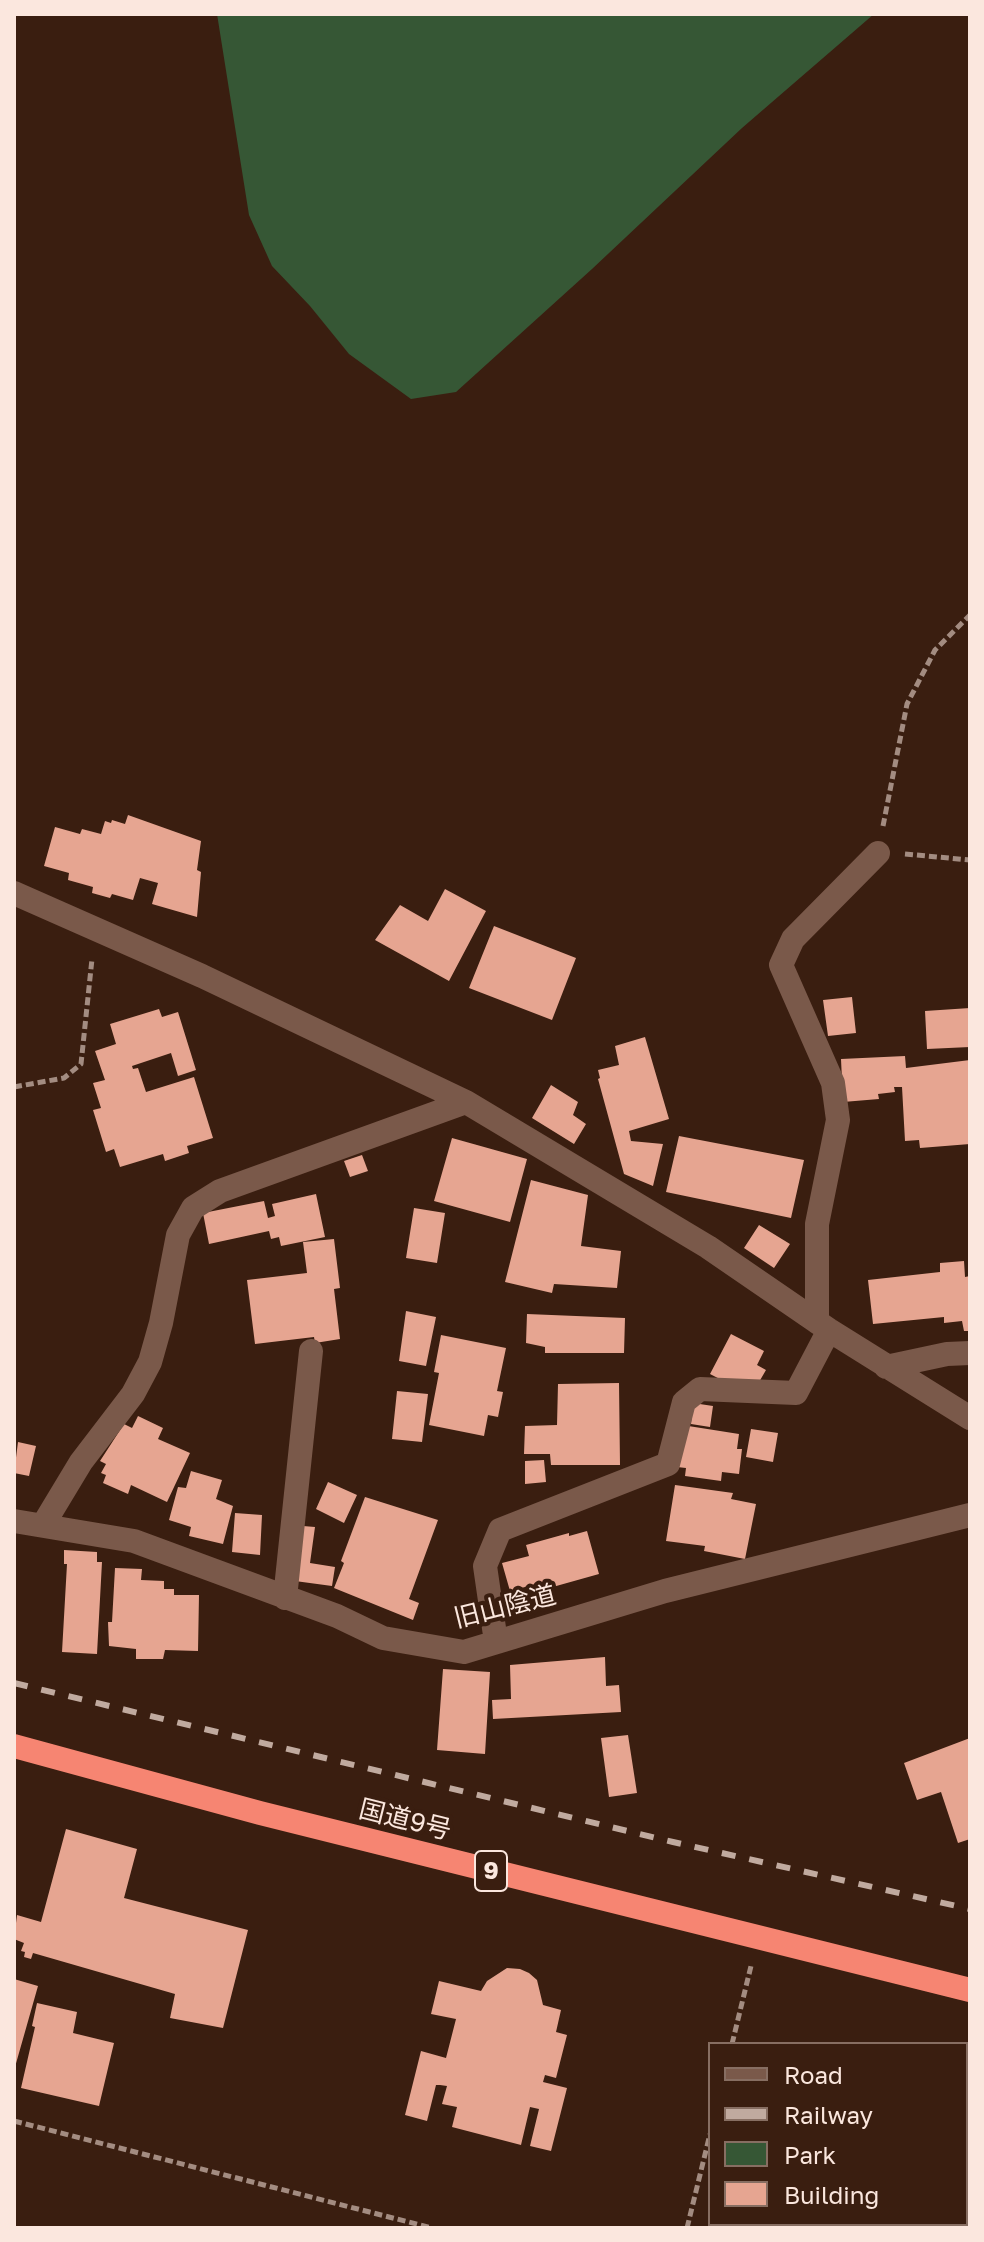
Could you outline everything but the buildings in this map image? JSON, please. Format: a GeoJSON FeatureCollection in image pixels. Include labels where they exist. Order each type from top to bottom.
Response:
{"type":"FeatureCollection","features":[{"type":"Feature","properties":{"kind":"highway","name":"国道9号"},"geometry":{"type":"LineString","coordinates":[[14,1746],[260,1813],[970,1990]]}},
{"type":"Feature","properties":{"kind":"street"},"geometry":{"type":"LineString","coordinates":[[496,1642],[485,1566],[500,1530],[668,1464],[684,1402],[700,1389],[796,1393],[823,1326],[817,1224],[838,1120],[833,1083],[781,965],[793,939],[878,853]]}},
{"type":"Feature","properties":{"kind":"street"},"geometry":{"type":"LineString","coordinates":[[14,893],[202,976],[466,1102],[708,1247],[823,1326],[970,1418]]}},
{"type":"Feature","properties":{"kind":"street"},"geometry":{"type":"LineString","coordinates":[[43,1525],[81,1462],[133,1394],[150,1362],[178,1235],[193,1208],[220,1191],[466,1102]]}},
{"type":"Feature","properties":{"kind":"street"},"geometry":{"type":"LineString","coordinates":[[285,1598],[311,1351]]}},
{"type":"Feature","properties":{"kind":"street"},"geometry":{"type":"LineString","coordinates":[[886,1367],[947,1354],[970,1353]]}},
{"type":"Feature","properties":{"kind":"street","name":"旧山陰道"},"geometry":{"type":"LineString","coordinates":[[14,1521],[134,1541],[337,1616],[383,1638],[464,1652],[665,1591],[970,1515]]}},
{"type":"Feature","properties":{"kind":"path"},"geometry":{"type":"LineString","coordinates":[[970,615],[935,650],[907,704],[878,853],[970,860]]}},
{"type":"Feature","properties":{"kind":"path"},"geometry":{"type":"LineString","coordinates":[[14,1087],[64,1078],[81,1064],[96,930]]}},
{"type":"Feature","properties":{"kind":"path"},"geometry":{"type":"LineString","coordinates":[[732,2042],[757,1938]]}},
{"type":"Feature","properties":{"kind":"path"},"geometry":{"type":"LineString","coordinates":[[14,2121],[432,2228]]}},
{"type":"Feature","properties":{"kind":"path"},"geometry":{"type":"LineString","coordinates":[[687,2228],[708,2142]]}},
{"type":"Feature","properties":{"kind":"green space"},"geometry":{"type":"Polygon","coordinates":[[[217,14],[874,14],[742,128],[456,392],[411,399],[349,354],[272,266],[249,215],[217,14]]]}},
{"type":"Feature","properties":{"kind":"railway"},"geometry":{"type":"LineString","coordinates":[[14,1683],[673,1842],[970,1909]]}}]}
